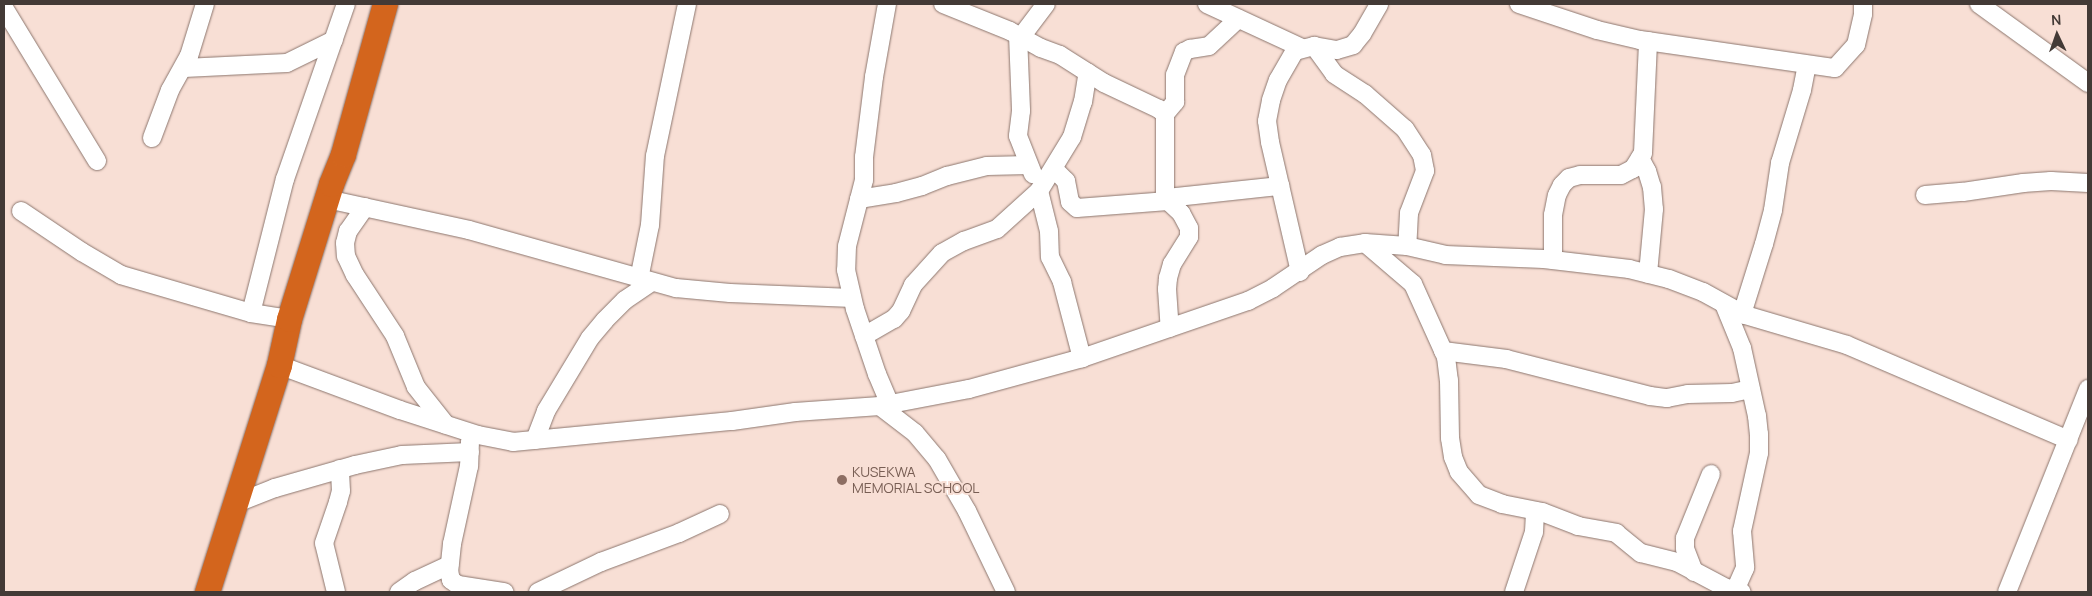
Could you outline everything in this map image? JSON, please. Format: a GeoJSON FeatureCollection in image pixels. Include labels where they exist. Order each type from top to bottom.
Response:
{"type":"FeatureCollection","features":[{"type":"Feature","properties":{"kind":"highway"},"geometry":{"type":"LineString","coordinates":[[207,592],[278,365],[289,319],[343,154],[385,4]]}},
{"type":"Feature","properties":{"kind":"street"},"geometry":{"type":"LineString","coordinates":[[152,138],[170,90],[184,68],[205,4]]}},
{"type":"Feature","properties":{"kind":"street"},"geometry":{"type":"LineString","coordinates":[[251,313],[285,180],[346,4]]}},
{"type":"Feature","properties":{"kind":"street"},"geometry":{"type":"LineString","coordinates":[[535,440],[546,411],[590,338],[605,320],[646,281],[654,156],[687,4]]}},
{"type":"Feature","properties":{"kind":"street"},"geometry":{"type":"LineString","coordinates":[[887,4],[874,77],[864,157],[864,180],[847,246],[846,270],[852,298],[885,405],[915,433],[937,459],[967,511],[1006,592]]}},
{"type":"Feature","properties":{"kind":"street"},"geometry":{"type":"LineString","coordinates":[[943,4],[1060,55],[1104,83],[1160,109],[1165,114]]}},
{"type":"Feature","properties":{"kind":"street"},"geometry":{"type":"LineString","coordinates":[[1046,4],[1020,36],[1021,111],[1018,136],[1040,189],[1049,231],[1050,257],[1062,282],[1082,358]]}},
{"type":"Feature","properties":{"kind":"street"},"geometry":{"type":"LineString","coordinates":[[1207,4],[1238,19],[1308,47],[1337,50],[1353,45],[1362,34],[1379,4]]}},
{"type":"Feature","properties":{"kind":"street"},"geometry":{"type":"LineString","coordinates":[[1519,4],[1597,30],[1648,41],[1835,68],[1856,46],[1864,14],[1863,4]]}},
{"type":"Feature","properties":{"kind":"street"},"geometry":{"type":"LineString","coordinates":[[1979,4],[2088,83]]}},
{"type":"Feature","properties":{"kind":"street"},"geometry":{"type":"LineString","coordinates":[[4,8],[97,161]]}},
{"type":"Feature","properties":{"kind":"street"},"geometry":{"type":"LineString","coordinates":[[1170,328],[1168,278],[1172,264],[1188,237],[1189,228],[1182,213],[1167,200],[1164,184],[1165,114],[1175,102],[1175,75],[1184,52],[1190,49],[1209,46],[1238,19]]}},
{"type":"Feature","properties":{"kind":"street"},"geometry":{"type":"LineString","coordinates":[[184,68],[288,63],[334,40]]}},
{"type":"Feature","properties":{"kind":"street"},"geometry":{"type":"LineString","coordinates":[[1553,260],[1554,216],[1557,196],[1562,185],[1570,178],[1580,175],[1622,175],[1633,169],[1643,154],[1648,41]]}},
{"type":"Feature","properties":{"kind":"street"},"geometry":{"type":"LineString","coordinates":[[1300,272],[1267,120],[1278,80],[1295,51],[1308,47]]}},
{"type":"Feature","properties":{"kind":"street"},"geometry":{"type":"LineString","coordinates":[[1308,47],[1334,74],[1365,94],[1405,129],[1422,155],[1425,170],[1409,213],[1407,246]]}},
{"type":"Feature","properties":{"kind":"street"},"geometry":{"type":"LineString","coordinates":[[1742,314],[1773,210],[1780,163],[1802,90],[1807,65]]}},
{"type":"Feature","properties":{"kind":"street"},"geometry":{"type":"LineString","coordinates":[[864,336],[889,322],[901,311],[913,285],[942,253],[964,241],[997,229],[1040,189],[1072,137],[1083,102],[1088,72]]}},
{"type":"Feature","properties":{"kind":"street"},"geometry":{"type":"LineString","coordinates":[[1640,158],[1652,186],[1654,208],[1648,274]]}},
{"type":"Feature","properties":{"kind":"street"},"geometry":{"type":"LineString","coordinates":[[859,198],[896,193],[922,186],[947,176],[987,166],[1029,165]]}},
{"type":"Feature","properties":{"kind":"street"},"geometry":{"type":"LineString","coordinates":[[1054,169],[1066,181],[1070,202],[1077,208],[1167,200],[1280,186]]}},
{"type":"Feature","properties":{"kind":"street"},"geometry":{"type":"LineString","coordinates":[[1925,195],[1963,192],[2023,182],[2078,181],[2088,183]]}},
{"type":"Feature","properties":{"kind":"street"},"geometry":{"type":"LineString","coordinates":[[327,199],[477,232],[572,257],[646,281],[676,288],[723,293],[852,298]]}},
{"type":"Feature","properties":{"kind":"street"},"geometry":{"type":"LineString","coordinates":[[365,207],[348,231],[345,243],[346,256],[355,274],[395,336],[416,387],[446,425]]}},
{"type":"Feature","properties":{"kind":"street"},"geometry":{"type":"LineString","coordinates":[[22,211],[82,252],[121,275],[251,313],[289,319]]}},
{"type":"Feature","properties":{"kind":"street"},"geometry":{"type":"LineString","coordinates":[[1365,243],[1413,284],[1446,357],[1450,380],[1450,438],[1453,457],[1459,472],[1479,495],[1502,504],[1535,511],[1578,526],[1616,534],[1642,553],[1677,562],[1700,580],[1738,591],[1745,568],[1742,531],[1759,453],[1758,416],[1742,348],[1724,304]]}},
{"type":"Feature","properties":{"kind":"street"},"geometry":{"type":"LineString","coordinates":[[278,365],[400,410],[498,440],[535,440],[732,421],[795,412],[885,405],[969,389],[1082,358],[1248,301],[1300,272],[1322,256],[1340,248],[1365,243],[1407,246],[1445,255],[1553,260],[1629,269],[1648,274],[1704,292],[1742,314],[1846,346],[2069,440]]}},
{"type":"Feature","properties":{"kind":"street"},"geometry":{"type":"LineString","coordinates":[[1443,351],[1506,359],[1650,396],[1667,398],[1688,394],[1732,393],[1751,389]]}},
{"type":"Feature","properties":{"kind":"street"},"geometry":{"type":"LineString","coordinates":[[2006,592],[2088,389]]}},
{"type":"Feature","properties":{"kind":"street"},"geometry":{"type":"LineString","coordinates":[[471,433],[470,452],[449,565],[452,580],[458,585],[504,592]]}},
{"type":"Feature","properties":{"kind":"street"},"geometry":{"type":"LineString","coordinates":[[236,503],[274,488],[340,469],[402,455],[470,452]]}},
{"type":"Feature","properties":{"kind":"street"},"geometry":{"type":"LineString","coordinates":[[336,592],[324,543],[341,491],[340,469]]}},
{"type":"Feature","properties":{"kind":"street"},"geometry":{"type":"LineString","coordinates":[[1700,580],[1687,558],[1685,538],[1711,474]]}},
{"type":"Feature","properties":{"kind":"street"},"geometry":{"type":"LineString","coordinates":[[1518,590],[1534,532],[1535,511]]}},
{"type":"Feature","properties":{"kind":"street"},"geometry":{"type":"LineString","coordinates":[[538,592],[601,562],[679,533],[720,514]]}},
{"type":"Feature","properties":{"kind":"street"},"geometry":{"type":"LineString","coordinates":[[399,592],[449,565]]}},
{"type":"Feature","properties":{"kind":"place","name":"KUSEKWA MEMORIAL SCHOOL"},"geometry":{"type":"Point","coordinates":[842,480]}}]}
